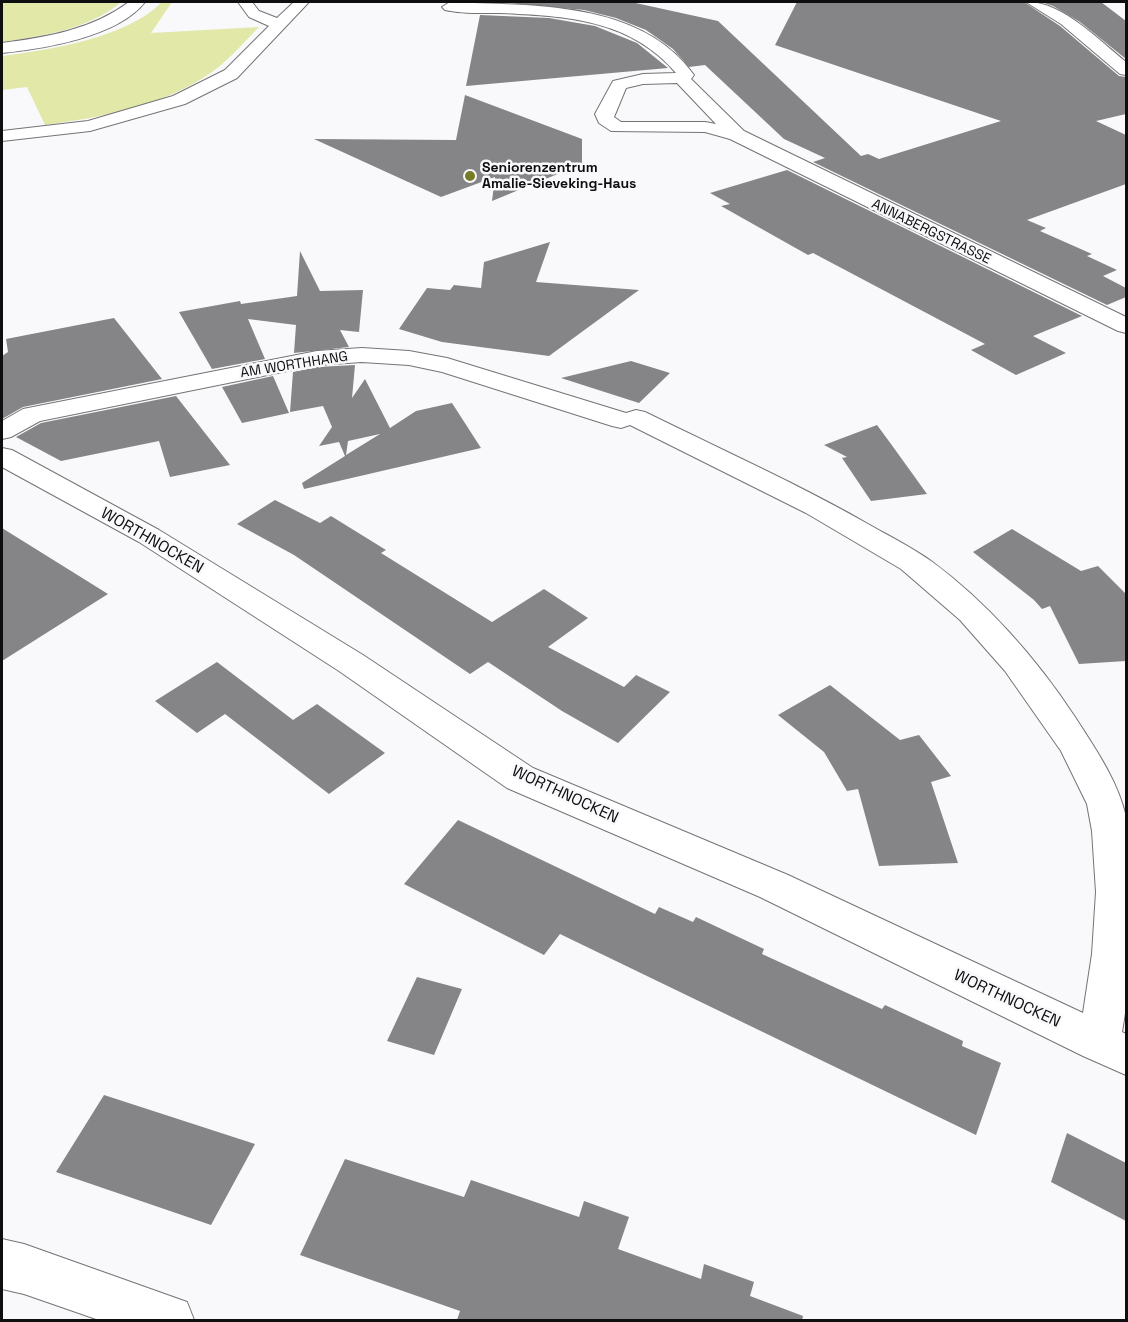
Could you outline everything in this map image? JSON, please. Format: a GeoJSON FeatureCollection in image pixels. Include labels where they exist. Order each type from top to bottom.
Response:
{"type":"FeatureCollection","features":[{"type":"Feature","properties":{"kind":"street"},"geometry":{"type":"LineString","coordinates":[[2,48],[82,32],[115,19],[138,2]]}},
{"type":"Feature","properties":{"kind":"street"},"geometry":{"type":"LineString","coordinates":[[245,2],[254,14],[279,25]]}},
{"type":"Feature","properties":{"kind":"street"},"geometry":{"type":"LineString","coordinates":[[2,136],[90,126],[178,100],[231,74],[302,2]]}},
{"type":"Feature","properties":{"kind":"street"},"geometry":{"type":"LineString","coordinates":[[1033,2],[1066,21],[1126,70]]}},
{"type":"Feature","properties":{"kind":"street","name":"ANNABERGSTRASSE"},"geometry":{"type":"LineString","coordinates":[[450,7],[555,13],[615,25],[657,45],[686,75],[681,78],[643,79],[619,86],[604,114],[605,119],[617,127],[705,127],[737,135],[1126,326]]}},
{"type":"Feature","properties":{"kind":"street","name":"ANNABERGSTRASSE"},"geometry":{"type":"LineString","coordinates":[[681,78],[737,135]]}},
{"type":"Feature","properties":{"kind":"street","name":"AM WORTHHANG"},"geometry":{"type":"LineString","coordinates":[[2,431],[32,415],[341,355],[409,358],[447,365],[628,419]]}},
{"type":"Feature","properties":{"kind":"street","name":"WORTHNOCKEN"},"geometry":{"type":"LineString","coordinates":[[628,419],[813,506],[923,570],[978,620],[1051,705],[1080,752],[1105,802],[1114,846],[1115,919],[1108,1001],[1112,1048]]}},
{"type":"Feature","properties":{"kind":"street","name":"WORTHNOCKEN"},"geometry":{"type":"LineString","coordinates":[[2,456],[149,537],[351,663],[520,778],[774,886],[1112,1048]]}},
{"type":"Feature","properties":{"kind":"street"},"geometry":{"type":"LineString","coordinates":[[2,1264],[24,1269],[169,1320]]}},
{"type":"Feature","properties":{"kind":"green space"},"geometry":{"type":"Polygon","coordinates":[[[2,2],[121,2],[95,19],[80,25],[49,34],[2,42],[2,2]]]}},
{"type":"Feature","properties":{"kind":"green space"},"geometry":{"type":"Polygon","coordinates":[[[162,2],[172,2],[151,33],[259,27],[224,62],[193,84],[153,102],[110,114],[45,125],[27,87],[2,90],[2,56],[64,46],[108,33],[129,25],[162,2]]]}},
{"type":"Feature","properties":{"kind":"building"},"geometry":{"type":"Polygon","coordinates":[[[496,2],[631,2],[718,21],[861,156],[868,154],[879,159],[1001,121],[775,45],[797,2],[1024,2],[1060,26],[1119,76],[1126,77],[1126,114],[1096,121],[1126,135],[1126,184],[1027,220],[1046,228],[1040,231],[1092,254],[1087,256],[1117,270],[1103,276],[1126,288],[1126,297],[1107,305],[813,162],[825,158],[784,139],[705,65],[689,67],[673,49],[646,30],[616,18],[584,10],[496,2]]]}},
{"type":"Feature","properties":{"kind":"building"},"geometry":{"type":"Polygon","coordinates":[[[1041,2],[1101,2],[1126,21],[1126,59],[1080,22],[1053,6],[1041,2]]]}},
{"type":"Feature","properties":{"kind":"building"},"geometry":{"type":"Polygon","coordinates":[[[480,15],[549,18],[595,26],[637,43],[668,68],[466,86],[480,15]]]}},
{"type":"Feature","properties":{"kind":"building"},"geometry":{"type":"Polygon","coordinates":[[[465,95],[582,139],[582,164],[492,201],[495,177],[441,197],[314,139],[456,140],[465,95]]]}},
{"type":"Feature","properties":{"kind":"building"},"geometry":{"type":"Polygon","coordinates":[[[787,170],[1082,316],[1033,336],[1066,353],[1016,375],[971,350],[985,344],[813,253],[808,255],[721,206],[730,204],[710,193],[787,170]]]}},
{"type":"Feature","properties":{"kind":"building"},"geometry":{"type":"Polygon","coordinates":[[[550,242],[536,282],[639,290],[549,356],[442,342],[399,329],[427,288],[450,290],[454,285],[481,288],[484,262],[550,242]]]}},
{"type":"Feature","properties":{"kind":"building"},"geometry":{"type":"Polygon","coordinates":[[[300,251],[320,291],[363,290],[359,332],[340,330],[349,347],[294,353],[296,325],[248,319],[265,359],[212,369],[179,312],[240,301],[241,304],[297,296],[300,251]]]}},
{"type":"Feature","properties":{"kind":"building"},"geometry":{"type":"Polygon","coordinates":[[[114,318],[162,379],[23,407],[2,419],[2,356],[8,352],[6,339],[114,318]]]}},
{"type":"Feature","properties":{"kind":"building"},"geometry":{"type":"Polygon","coordinates":[[[631,361],[670,373],[639,403],[561,378],[631,361]]]}},
{"type":"Feature","properties":{"kind":"building"},"geometry":{"type":"Polygon","coordinates":[[[355,365],[352,398],[365,379],[390,428],[416,411],[452,403],[481,448],[304,489],[302,483],[345,456],[339,442],[319,446],[332,427],[323,406],[290,412],[293,372],[317,367],[355,365]],[[380,434],[348,441],[346,455],[380,434]]]}},
{"type":"Feature","properties":{"kind":"building"},"geometry":{"type":"Polygon","coordinates":[[[273,376],[289,413],[242,423],[222,387],[273,376]]]}},
{"type":"Feature","properties":{"kind":"building"},"geometry":{"type":"Polygon","coordinates":[[[176,396],[230,465],[170,477],[159,441],[61,461],[16,437],[41,423],[176,396]]]}},
{"type":"Feature","properties":{"kind":"building"},"geometry":{"type":"Polygon","coordinates":[[[877,425],[927,494],[871,501],[842,458],[847,457],[824,445],[877,425]]]}},
{"type":"Feature","properties":{"kind":"building"},"geometry":{"type":"Polygon","coordinates":[[[275,500],[320,523],[331,516],[386,550],[381,553],[492,622],[544,589],[588,618],[548,647],[624,687],[636,675],[670,692],[618,743],[562,711],[488,662],[470,674],[294,555],[237,524],[275,500]]]}},
{"type":"Feature","properties":{"kind":"building"},"geometry":{"type":"Polygon","coordinates":[[[2,528],[108,594],[2,661],[2,528]]]}},
{"type":"Feature","properties":{"kind":"building"},"geometry":{"type":"Polygon","coordinates":[[[1012,529],[1081,571],[1098,566],[1126,594],[1126,661],[1079,664],[1050,606],[1042,609],[1034,600],[973,552],[1012,529]]]}},
{"type":"Feature","properties":{"kind":"building"},"geometry":{"type":"Polygon","coordinates":[[[217,662],[293,720],[317,704],[385,753],[329,794],[225,714],[197,733],[155,701],[217,662]]]}},
{"type":"Feature","properties":{"kind":"building"},"geometry":{"type":"Polygon","coordinates":[[[830,685],[900,740],[919,735],[951,776],[931,782],[958,863],[879,866],[858,789],[847,791],[824,752],[778,715],[830,685]]]}},
{"type":"Feature","properties":{"kind":"building"},"geometry":{"type":"Polygon","coordinates":[[[458,820],[655,914],[659,907],[693,922],[696,917],[764,949],[762,954],[882,1009],[885,1005],[963,1041],[962,1046],[1001,1063],[976,1135],[560,934],[544,955],[404,884],[458,820]]]}},
{"type":"Feature","properties":{"kind":"building"},"geometry":{"type":"Polygon","coordinates":[[[417,977],[462,989],[434,1055],[387,1041],[417,977]]]}},
{"type":"Feature","properties":{"kind":"building"},"geometry":{"type":"Polygon","coordinates":[[[104,1095],[255,1144],[211,1225],[56,1172],[104,1095]]]}},
{"type":"Feature","properties":{"kind":"building"},"geometry":{"type":"Polygon","coordinates":[[[1067,1133],[1126,1163],[1126,1221],[1051,1182],[1067,1133]]]}},
{"type":"Feature","properties":{"kind":"building"},"geometry":{"type":"Polygon","coordinates":[[[345,1159],[464,1197],[471,1180],[579,1217],[584,1201],[629,1217],[618,1249],[701,1279],[704,1264],[754,1282],[750,1296],[803,1316],[802,1320],[457,1320],[460,1311],[300,1255],[345,1159]]]}},
{"type":"Feature","properties":{"kind":"place","name":"Seniorenzentrum Amalie-Sieveking-Haus"},"geometry":{"type":"Point","coordinates":[470,176]}}]}
